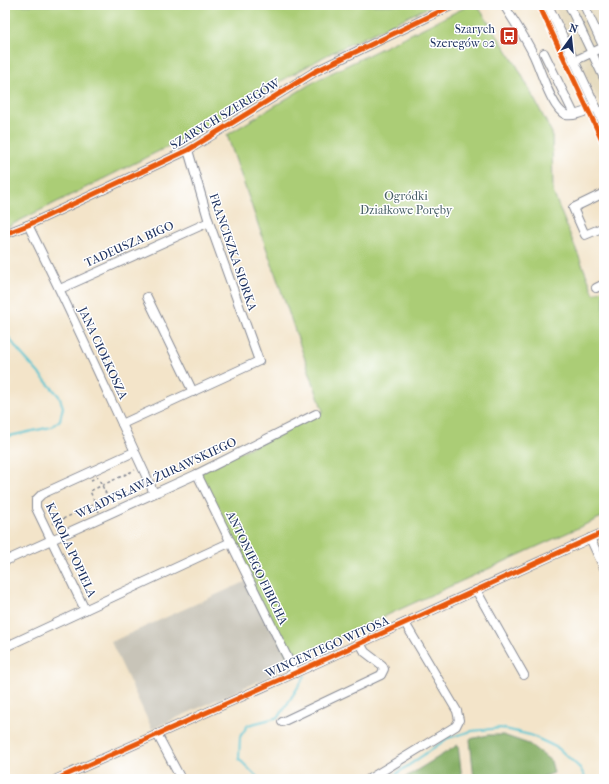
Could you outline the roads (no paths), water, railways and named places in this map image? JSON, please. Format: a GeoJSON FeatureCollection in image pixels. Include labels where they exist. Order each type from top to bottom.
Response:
{"type":"FeatureCollection","features":[{"type":"Feature","properties":{"kind":"street","name":"SZARYCH SZEREGÓW"},"geometry":{"type":"LineString","coordinates":[[5,234],[28,225],[188,150],[316,71],[453,5]]}},
{"type":"Feature","properties":{"kind":"street"},"geometry":{"type":"LineString","coordinates":[[504,5],[534,55],[552,97],[560,110],[566,115],[596,107]]}},
{"type":"Feature","properties":{"kind":"street"},"geometry":{"type":"LineString","coordinates":[[548,5],[604,124]]}},
{"type":"Feature","properties":{"kind":"street"},"geometry":{"type":"LineString","coordinates":[[569,5],[604,78]]}},
{"type":"Feature","properties":{"kind":"street"},"geometry":{"type":"LineString","coordinates":[[574,60],[604,47],[584,5]]}},
{"type":"Feature","properties":{"kind":"street"},"geometry":{"type":"LineString","coordinates":[[544,53],[574,114]]}},
{"type":"Feature","properties":{"kind":"street","name":"FRANCISZKA SIORKA"},"geometry":{"type":"LineString","coordinates":[[188,150],[209,222],[259,361],[193,392]]}},
{"type":"Feature","properties":{"kind":"street"},"geometry":{"type":"LineString","coordinates":[[604,193],[573,208],[585,235],[604,227]]}},
{"type":"Feature","properties":{"kind":"street","name":"TADEUSZA BIGO"},"geometry":{"type":"LineString","coordinates":[[60,289],[209,222]]}},
{"type":"Feature","properties":{"kind":"street","name":"JANA CIOŁKOSZA"},"geometry":{"type":"LineString","coordinates":[[28,225],[60,289],[154,493]]}},
{"type":"Feature","properties":{"kind":"street"},"geometry":{"type":"LineString","coordinates":[[596,288],[604,284]]}},
{"type":"Feature","properties":{"kind":"street"},"geometry":{"type":"LineString","coordinates":[[122,424],[193,392],[147,297]]}},
{"type":"Feature","properties":{"kind":"street","name":"WŁADYSŁAWA ŻURAWSKIEGO"},"geometry":{"type":"LineString","coordinates":[[5,561],[197,474],[316,414]]}},
{"type":"Feature","properties":{"kind":"street","name":"KAROLA POPIELA"},"geometry":{"type":"LineString","coordinates":[[85,610],[50,540],[36,508],[36,500],[42,494],[134,452]]}},
{"type":"Feature","properties":{"kind":"street","name":"ANTONIEGO FIBICHA"},"geometry":{"type":"LineString","coordinates":[[197,474],[295,673]]}},
{"type":"Feature","properties":{"kind":"street","name":"WINCENTEGO WITOSA"},"geometry":{"type":"LineString","coordinates":[[57,779],[295,673],[604,532]]}},
{"type":"Feature","properties":{"kind":"street"},"geometry":{"type":"LineString","coordinates":[[590,538],[604,568]]}},
{"type":"Feature","properties":{"kind":"street"},"geometry":{"type":"LineString","coordinates":[[5,647],[231,542]]}},
{"type":"Feature","properties":{"kind":"street"},"geometry":{"type":"LineString","coordinates":[[476,590],[524,675]]}},
{"type":"Feature","properties":{"kind":"street"},"geometry":{"type":"LineString","coordinates":[[369,779],[456,726],[459,720],[457,712],[405,623]]}},
{"type":"Feature","properties":{"kind":"street"},"geometry":{"type":"LineString","coordinates":[[282,722],[381,675],[384,669],[382,665],[365,652],[360,643]]}},
{"type":"Feature","properties":{"kind":"street"},"geometry":{"type":"LineString","coordinates":[[157,734],[180,779]]}},
{"type":"Feature","properties":{"kind":"waterway"},"geometry":{"type":"LineString","coordinates":[[5,332],[18,350],[59,396],[63,407],[60,420],[51,427],[5,437]]}},
{"type":"Feature","properties":{"kind":"waterway"},"geometry":{"type":"LineString","coordinates":[[259,779],[239,759],[240,737],[248,725],[279,717],[305,676]]}},
{"type":"Feature","properties":{"kind":"waterway"},"geometry":{"type":"LineString","coordinates":[[389,779],[448,738],[472,731],[501,728],[530,735],[558,748],[580,768],[586,779]]}},
{"type":"Feature","properties":{"kind":"place","name":"Szarych Szeregów 02"},"geometry":{"type":"Point","coordinates":[509,36]}},
{"type":"Feature","properties":{"kind":"park label","name":"Ogródki Działkowe Poręby"},"geometry":{"type":"Point","coordinates":[406,203]}}]}
